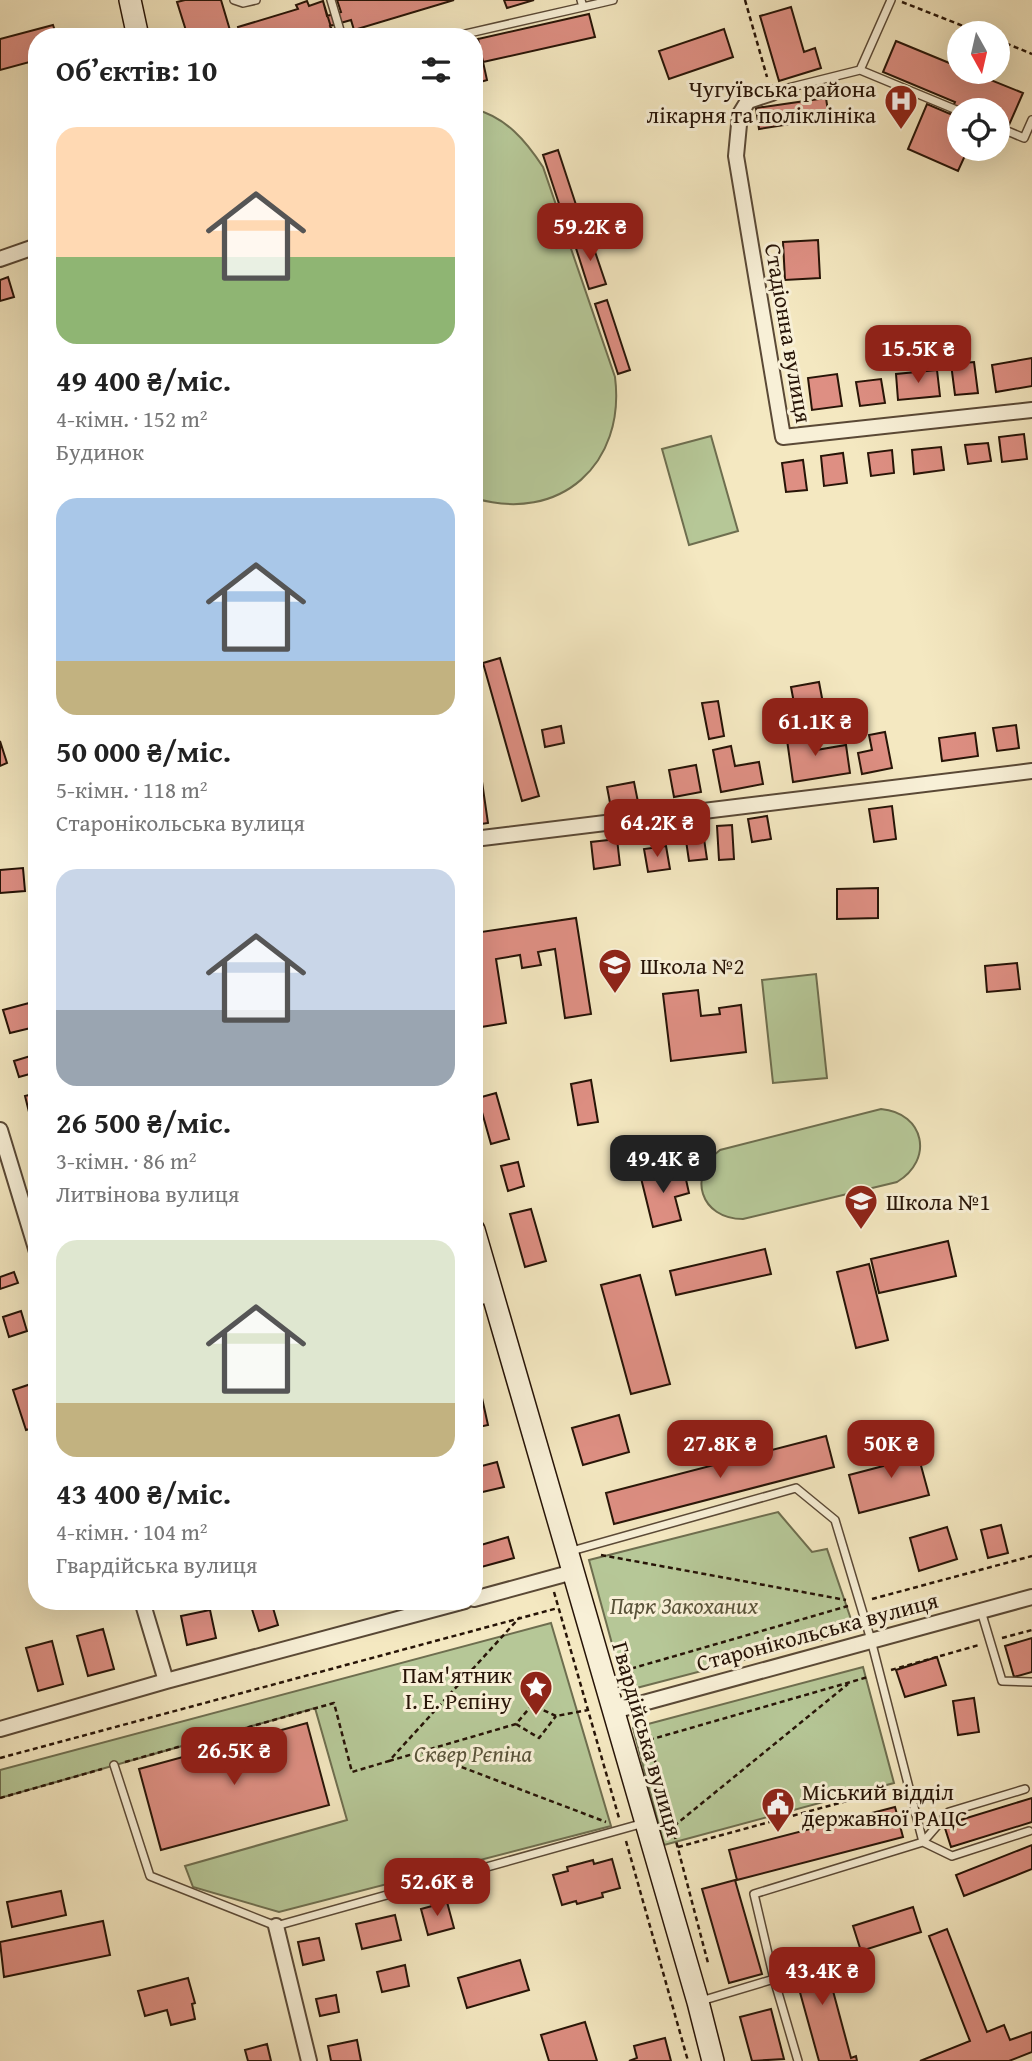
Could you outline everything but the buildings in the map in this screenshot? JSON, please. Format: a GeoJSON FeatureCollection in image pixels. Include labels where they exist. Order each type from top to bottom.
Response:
{"type":"FeatureCollection","features":[{"type":"Feature","properties":{"kind":"street"},"geometry":{"type":"LineString","coordinates":[[130,0],[136,28]]}},
{"type":"Feature","properties":{"kind":"street","name":"Стадіонна вулиця"},"geometry":{"type":"LineString","coordinates":[[772,93],[748,102],[740,114],[736,156],[783,438],[1032,411]]}},
{"type":"Feature","properties":{"kind":"street"},"geometry":{"type":"LineString","coordinates":[[0,259],[28,249]]}},
{"type":"Feature","properties":{"kind":"street"},"geometry":{"type":"LineString","coordinates":[[483,838],[1032,771]]}},
{"type":"Feature","properties":{"kind":"street"},"geometry":{"type":"LineString","coordinates":[[0,1130],[28,1222]]}},
{"type":"Feature","properties":{"kind":"street","name":"Гвардійська вулиця"},"geometry":{"type":"LineString","coordinates":[[484,1300],[570,1562],[645,1822],[707,1999],[713,2061]]}},
{"type":"Feature","properties":{"kind":"street"},"geometry":{"type":"LineString","coordinates":[[483,1597],[550,1578],[570,1562]]}},
{"type":"Feature","properties":{"kind":"street","name":"Старонікольська вулиця"},"geometry":{"type":"LineString","coordinates":[[614,1710],[1032,1597]]}},
{"type":"Feature","properties":{"kind":"street"},"geometry":{"type":"LineString","coordinates":[[145,1610],[166,1681]]}},
{"type":"Feature","properties":{"kind":"street"},"geometry":{"type":"LineString","coordinates":[[0,1729],[166,1681],[431,1610]]}},
{"type":"Feature","properties":{"kind":"street"},"geometry":{"type":"LineString","coordinates":[[276,1926],[309,2061]]}},
{"type":"Feature","properties":{"kind":"lane"},"geometry":{"type":"LineString","coordinates":[[234,0],[243,4],[256,0]]}},
{"type":"Feature","properties":{"kind":"lane"},"geometry":{"type":"LineString","coordinates":[[331,0],[339,28]]}},
{"type":"Feature","properties":{"kind":"lane"},"geometry":{"type":"LineString","coordinates":[[483,29],[582,3],[613,0]]}},
{"type":"Feature","properties":{"kind":"lane"},"geometry":{"type":"LineString","coordinates":[[860,70],[891,0]]}},
{"type":"Feature","properties":{"kind":"lane"},"geometry":{"type":"LineString","coordinates":[[772,93],[860,70],[947,106]]}},
{"type":"Feature","properties":{"kind":"lane"},"geometry":{"type":"LineString","coordinates":[[1010,132],[1024,138],[1032,120]]}},
{"type":"Feature","properties":{"kind":"lane"},"geometry":{"type":"LineString","coordinates":[[570,1562],[796,1488],[835,1520],[871,1640],[923,1842],[952,1856],[1029,1831]]}},
{"type":"Feature","properties":{"kind":"lane"},"geometry":{"type":"LineString","coordinates":[[981,1611],[1002,1681],[1032,1682]]}},
{"type":"Feature","properties":{"kind":"lane"},"geometry":{"type":"LineString","coordinates":[[114,1765],[150,1876],[276,1926],[645,1822]]}},
{"type":"Feature","properties":{"kind":"lane"},"geometry":{"type":"LineString","coordinates":[[798,2061],[774,1979],[754,1894],[923,1842],[949,1812],[1025,1788]]}},
{"type":"Feature","properties":{"kind":"lane"},"geometry":{"type":"LineString","coordinates":[[707,1999],[774,1979]]}},
{"type":"Feature","properties":{"kind":"path"},"geometry":{"type":"LineString","coordinates":[[745,0],[772,93]]}},
{"type":"Feature","properties":{"kind":"path"},"geometry":{"type":"LineString","coordinates":[[897,0],[950,21]]}},
{"type":"Feature","properties":{"kind":"path"},"geometry":{"type":"LineString","coordinates":[[1010,45],[1032,54]]}},
{"type":"Feature","properties":{"kind":"path"},"geometry":{"type":"LineString","coordinates":[[570,1562],[580,1552],[860,1602]]}},
{"type":"Feature","properties":{"kind":"path"},"geometry":{"type":"LineString","coordinates":[[603,1676],[1032,1556]]}},
{"type":"Feature","properties":{"kind":"path"},"geometry":{"type":"LineString","coordinates":[[550,1578],[688,2061]]}},
{"type":"Feature","properties":{"kind":"path"},"geometry":{"type":"LineString","coordinates":[[0,1758],[558,1608]]}},
{"type":"Feature","properties":{"kind":"path"},"geometry":{"type":"LineString","coordinates":[[389,1762],[520,1617]]}},
{"type":"Feature","properties":{"kind":"path"},"geometry":{"type":"LineString","coordinates":[[649,1740],[1032,1630]]}},
{"type":"Feature","properties":{"kind":"path"},"geometry":{"type":"LineString","coordinates":[[631,1669],[678,1847],[707,1999]]}},
{"type":"Feature","properties":{"kind":"path"},"geometry":{"type":"LineString","coordinates":[[673,1827],[850,1682]]}},
{"type":"Feature","properties":{"kind":"path"},"geometry":{"type":"LineString","coordinates":[[0,1798],[334,1703],[352,1772],[516,1724],[532,1705],[556,1716],[588,1710]]}},
{"type":"Feature","properties":{"kind":"path"},"geometry":{"type":"LineString","coordinates":[[516,1724],[539,1738],[556,1716]]}},
{"type":"Feature","properties":{"kind":"path"},"geometry":{"type":"LineString","coordinates":[[422,1752],[622,1828]]}},
{"type":"Feature","properties":{"kind":"path"},"geometry":{"type":"LineString","coordinates":[[678,1847],[908,1784]]}},
{"type":"Feature","properties":{"kind":"green space"},"geometry":{"type":"Polygon","coordinates":[[[483,112],[514,131],[543,167],[615,377],[616,408],[610,436],[598,460],[581,480],[559,494],[534,502],[505,504],[483,500],[483,112]]]}},
{"type":"Feature","properties":{"kind":"green space"},"geometry":{"type":"Polygon","coordinates":[[[711,436],[738,531],[689,545],[662,449],[711,436]]]}},
{"type":"Feature","properties":{"kind":"green space"},"geometry":{"type":"Polygon","coordinates":[[[816,974],[827,1078],[773,1083],[762,980],[816,974]]]}},
{"type":"Feature","properties":{"kind":"green space"},"geometry":{"type":"Polygon","coordinates":[[[881,1109],[896,1112],[907,1119],[915,1128],[919,1139],[920,1150],[916,1162],[909,1173],[897,1182],[743,1219],[728,1217],[708,1204],[701,1183],[710,1160],[720,1150],[881,1109]]]}},
{"type":"Feature","properties":{"kind":"green space","name":"Парк Закоханих"},"geometry":{"type":"Polygon","coordinates":[[[778,1512],[812,1552],[827,1549],[855,1631],[625,1691],[589,1560],[778,1512]]]}},
{"type":"Feature","properties":{"kind":"green space","name":"Сквер Рєпіна"},"geometry":{"type":"Polygon","coordinates":[[[551,1623],[611,1826],[279,1912],[193,1887],[185,1866],[347,1820],[315,1708],[0,1798],[0,1770],[551,1623]]]}},
{"type":"Feature","properties":{"kind":"green space"},"geometry":{"type":"Polygon","coordinates":[[[863,1667],[894,1783],[664,1845],[633,1728],[863,1667]]]}},
{"type":"Feature","properties":{"kind":"place","name":"Чугуївська района лікарня та поліклініка"},"geometry":{"type":"Point","coordinates":[901,131]}},
{"type":"Feature","properties":{"kind":"place","name":"Школа №2"},"geometry":{"type":"Point","coordinates":[615,995]}},
{"type":"Feature","properties":{"kind":"place","name":"Школа №1"},"geometry":{"type":"Point","coordinates":[861,1231]}},
{"type":"Feature","properties":{"kind":"place","name":"Пам'ятник І. Е. Рєпіну"},"geometry":{"type":"Point","coordinates":[536,1717]}},
{"type":"Feature","properties":{"kind":"place","name":"Міський відділ державної РАЦС"},"geometry":{"type":"Point","coordinates":[778,1834]}}]}
